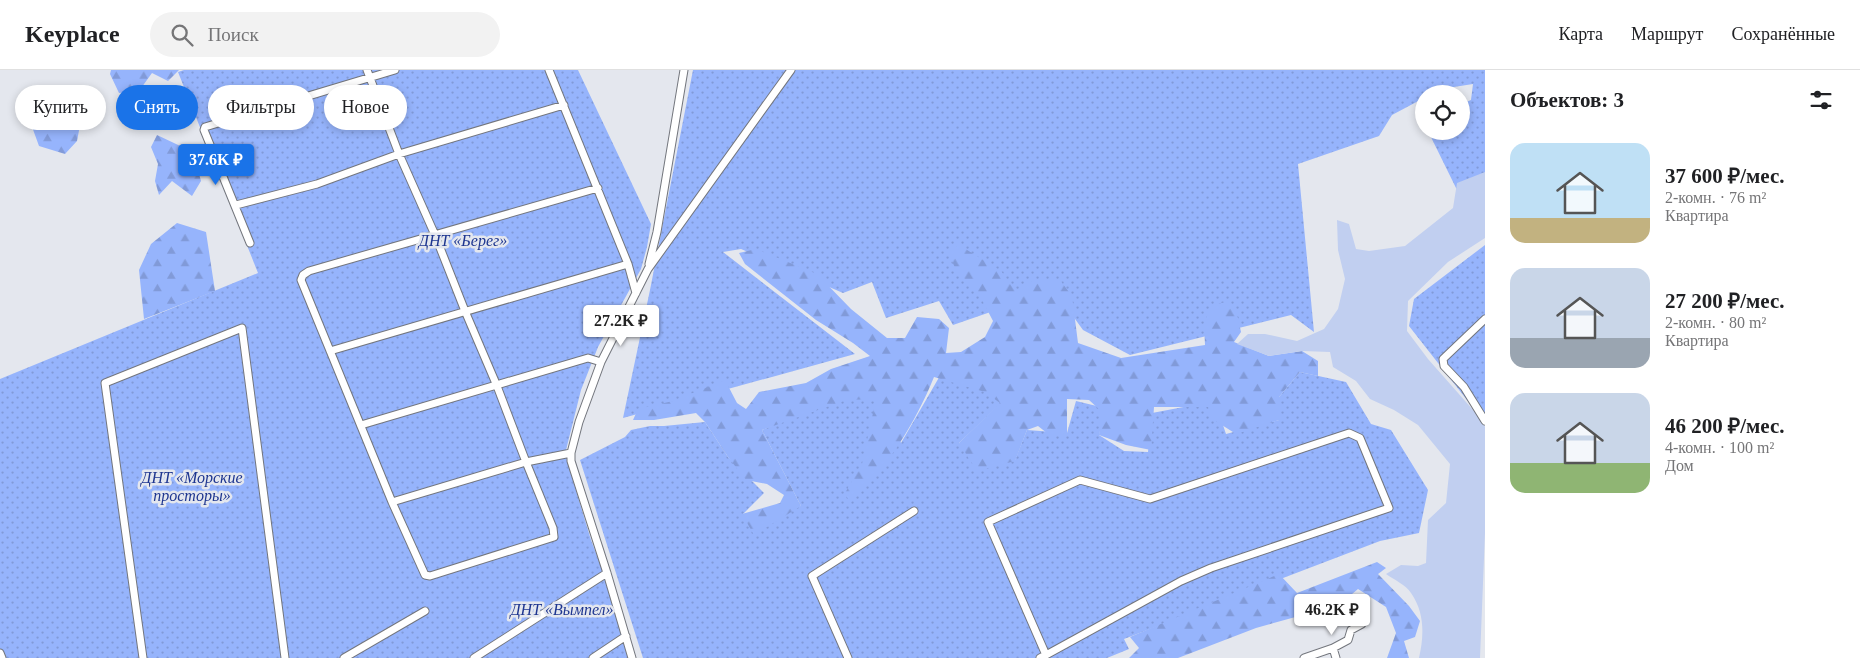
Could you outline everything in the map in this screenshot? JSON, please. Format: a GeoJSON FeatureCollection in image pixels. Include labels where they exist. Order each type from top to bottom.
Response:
{"type":"FeatureCollection","features":[{"type":"Feature","properties":{"kind":"street"},"geometry":{"type":"LineString","coordinates":[[367,70],[399,154],[435,235],[465,311],[498,386],[553,528],[554,537],[430,576],[425,575],[392,502],[301,280],[303,275],[435,235],[598,188]]}},
{"type":"Feature","properties":{"kind":"street"},"geometry":{"type":"LineString","coordinates":[[250,243],[204,130],[205,127],[395,70]]}},
{"type":"Feature","properties":{"kind":"street"},"geometry":{"type":"LineString","coordinates":[[549,70],[628,264],[636,293]]}},
{"type":"Feature","properties":{"kind":"street"},"geometry":{"type":"LineString","coordinates":[[648,269],[657,232],[684,70]]}},
{"type":"Feature","properties":{"kind":"street"},"geometry":{"type":"LineString","coordinates":[[632,658],[571,461],[571,453],[579,422],[601,362],[648,269],[790,70]]}},
{"type":"Feature","properties":{"kind":"street"},"geometry":{"type":"LineString","coordinates":[[236,205],[317,184],[399,154],[564,104]]}},
{"type":"Feature","properties":{"kind":"street"},"geometry":{"type":"LineString","coordinates":[[330,350],[628,264]]}},
{"type":"Feature","properties":{"kind":"street"},"geometry":{"type":"LineString","coordinates":[[1485,318],[1443,360],[1444,366],[1464,387],[1485,421]]}},
{"type":"Feature","properties":{"kind":"street"},"geometry":{"type":"LineString","coordinates":[[143,658],[105,384],[242,328],[285,658]]}},
{"type":"Feature","properties":{"kind":"street"},"geometry":{"type":"LineString","coordinates":[[361,425],[588,358],[601,362]]}},
{"type":"Feature","properties":{"kind":"street"},"geometry":{"type":"LineString","coordinates":[[1349,433],[1360,438],[1390,508],[1212,568],[1181,581],[1043,656],[988,522],[1080,480],[1150,499],[1349,433]]}},
{"type":"Feature","properties":{"kind":"street"},"geometry":{"type":"LineString","coordinates":[[392,502],[526,462],[571,453]]}},
{"type":"Feature","properties":{"kind":"street"},"geometry":{"type":"LineString","coordinates":[[848,658],[812,576],[914,511]]}},
{"type":"Feature","properties":{"kind":"street"},"geometry":{"type":"LineString","coordinates":[[474,658],[607,573]]}},
{"type":"Feature","properties":{"kind":"street"},"geometry":{"type":"LineString","coordinates":[[344,658],[425,610]]}},
{"type":"Feature","properties":{"kind":"street"},"geometry":{"type":"LineString","coordinates":[[1304,658],[1333,648],[1348,640],[1351,630],[1362,624]]}},
{"type":"Feature","properties":{"kind":"street"},"geometry":{"type":"LineString","coordinates":[[593,658],[626,636]]}},
{"type":"Feature","properties":{"kind":"street"},"geometry":{"type":"LineString","coordinates":[[1333,648],[1336,658]]}},
{"type":"Feature","properties":{"kind":"street"},"geometry":{"type":"LineString","coordinates":[[0,653],[2,658]]}},
{"type":"Feature","properties":{"kind":"green space"},"geometry":{"type":"Polygon","coordinates":[[[111,70],[179,70],[168,81],[152,73],[143,85],[116,85],[116,87],[110,74],[111,70]]]}},
{"type":"Feature","properties":{"kind":"green space"},"geometry":{"type":"Polygon","coordinates":[[[184,70],[578,70],[651,224],[641,269],[598,347],[581,390],[565,454],[628,658],[0,658],[0,379],[258,273],[198,122],[198,85],[183,85],[178,72],[184,70]]]}},
{"type":"Feature","properties":{"kind":"green space"},"geometry":{"type":"Polygon","coordinates":[[[693,70],[1485,70],[1485,180],[1457,190],[1432,140],[1470,140],[1470,100],[1473,84],[1415,85],[1415,103],[1392,115],[1379,136],[1298,164],[1314,332],[1291,315],[1130,355],[1083,330],[1054,290],[953,325],[939,301],[886,318],[872,282],[843,293],[741,249],[723,252],[855,354],[623,418],[693,70]]]}},
{"type":"Feature","properties":{"kind":"green space"},"geometry":{"type":"Polygon","coordinates":[[[33,130],[79,130],[77,141],[65,154],[39,146],[33,130]]]}},
{"type":"Feature","properties":{"kind":"green space"},"geometry":{"type":"Polygon","coordinates":[[[157,135],[193,152],[201,181],[192,196],[172,181],[159,195],[155,181],[158,164],[151,147],[157,135]]]}},
{"type":"Feature","properties":{"kind":"green space"},"geometry":{"type":"Polygon","coordinates":[[[177,223],[206,232],[215,291],[144,319],[139,270],[151,244],[177,223]]]}},
{"type":"Feature","properties":{"kind":"green space"},"geometry":{"type":"Polygon","coordinates":[[[959,245],[1001,271],[1015,291],[1034,280],[1059,279],[1072,296],[1078,343],[1121,358],[1205,345],[1204,323],[1211,306],[1229,301],[1238,318],[1241,332],[1234,342],[1269,356],[1302,351],[1318,361],[1318,376],[1300,372],[1279,397],[1279,420],[1236,434],[1214,420],[1208,407],[1154,407],[1151,450],[1126,445],[1099,435],[1101,411],[1089,400],[1067,399],[1067,433],[1052,437],[1038,426],[1027,430],[1015,461],[977,471],[959,443],[1000,403],[985,392],[934,377],[918,412],[899,444],[876,475],[850,503],[845,493],[862,464],[876,399],[846,400],[762,430],[801,506],[754,535],[742,514],[780,503],[784,495],[767,484],[746,480],[705,422],[696,413],[654,420],[633,420],[638,409],[673,401],[725,380],[737,403],[746,409],[759,392],[806,383],[831,369],[870,356],[816,320],[745,264],[739,253],[756,249],[817,274],[851,309],[887,338],[905,338],[917,317],[939,319],[949,328],[946,353],[961,352],[985,337],[993,321],[980,296],[955,268],[948,251],[959,245]]]}},
{"type":"Feature","properties":{"kind":"green space"},"geometry":{"type":"Polygon","coordinates":[[[1485,245],[1485,423],[1409,326],[1414,299],[1485,245]]]}},
{"type":"Feature","properties":{"kind":"green space"},"geometry":{"type":"Polygon","coordinates":[[[1300,372],[1346,382],[1371,424],[1391,430],[1428,490],[1419,533],[1380,541],[1124,639],[1129,649],[1107,658],[643,658],[580,460],[625,437],[631,430],[650,426],[705,422],[728,457],[764,493],[743,514],[801,506],[762,430],[838,398],[882,393],[901,443],[941,374],[996,391],[1001,403],[959,443],[1015,460],[1027,430],[1067,433],[1076,401],[1105,408],[1099,435],[1124,451],[1148,452],[1152,413],[1215,401],[1226,434],[1279,420],[1279,397],[1300,372]]]}},
{"type":"Feature","properties":{"kind":"green space"},"geometry":{"type":"Polygon","coordinates":[[[1377,562],[1386,568],[1378,574],[1409,606],[1420,621],[1415,637],[1404,641],[1409,658],[1387,658],[1396,633],[1386,607],[1358,589],[1339,605],[1256,628],[1178,658],[1129,658],[1139,648],[1130,637],[1279,574],[1297,593],[1377,562]]]}},
{"type":"Feature","properties":{"kind":"shaded area"},"geometry":{"type":"Polygon","coordinates":[[[1485,172],[1485,238],[1448,262],[1408,301],[1407,331],[1428,359],[1481,419],[1485,427],[1485,533],[1480,658],[1419,658],[1422,625],[1419,608],[1409,590],[1386,574],[1401,565],[1418,566],[1426,563],[1428,520],[1446,503],[1450,464],[1418,425],[1394,410],[1370,399],[1356,381],[1333,367],[1330,352],[1302,351],[1269,356],[1237,344],[1248,334],[1265,334],[1297,341],[1324,329],[1338,309],[1345,279],[1338,250],[1337,220],[1349,224],[1356,249],[1369,251],[1405,246],[1453,208],[1457,183],[1485,172]]]}},
{"type":"Feature","properties":{"kind":"park label","name":"ДНТ «Берег»"},"geometry":{"type":"Point","coordinates":[463,240]}},
{"type":"Feature","properties":{"kind":"park label","name":"ДНТ «Морские просторы»"},"geometry":{"type":"Point","coordinates":[192,486]}},
{"type":"Feature","properties":{"kind":"park label","name":"ДНТ «Вымпел»"},"geometry":{"type":"Point","coordinates":[562,609]}}]}
